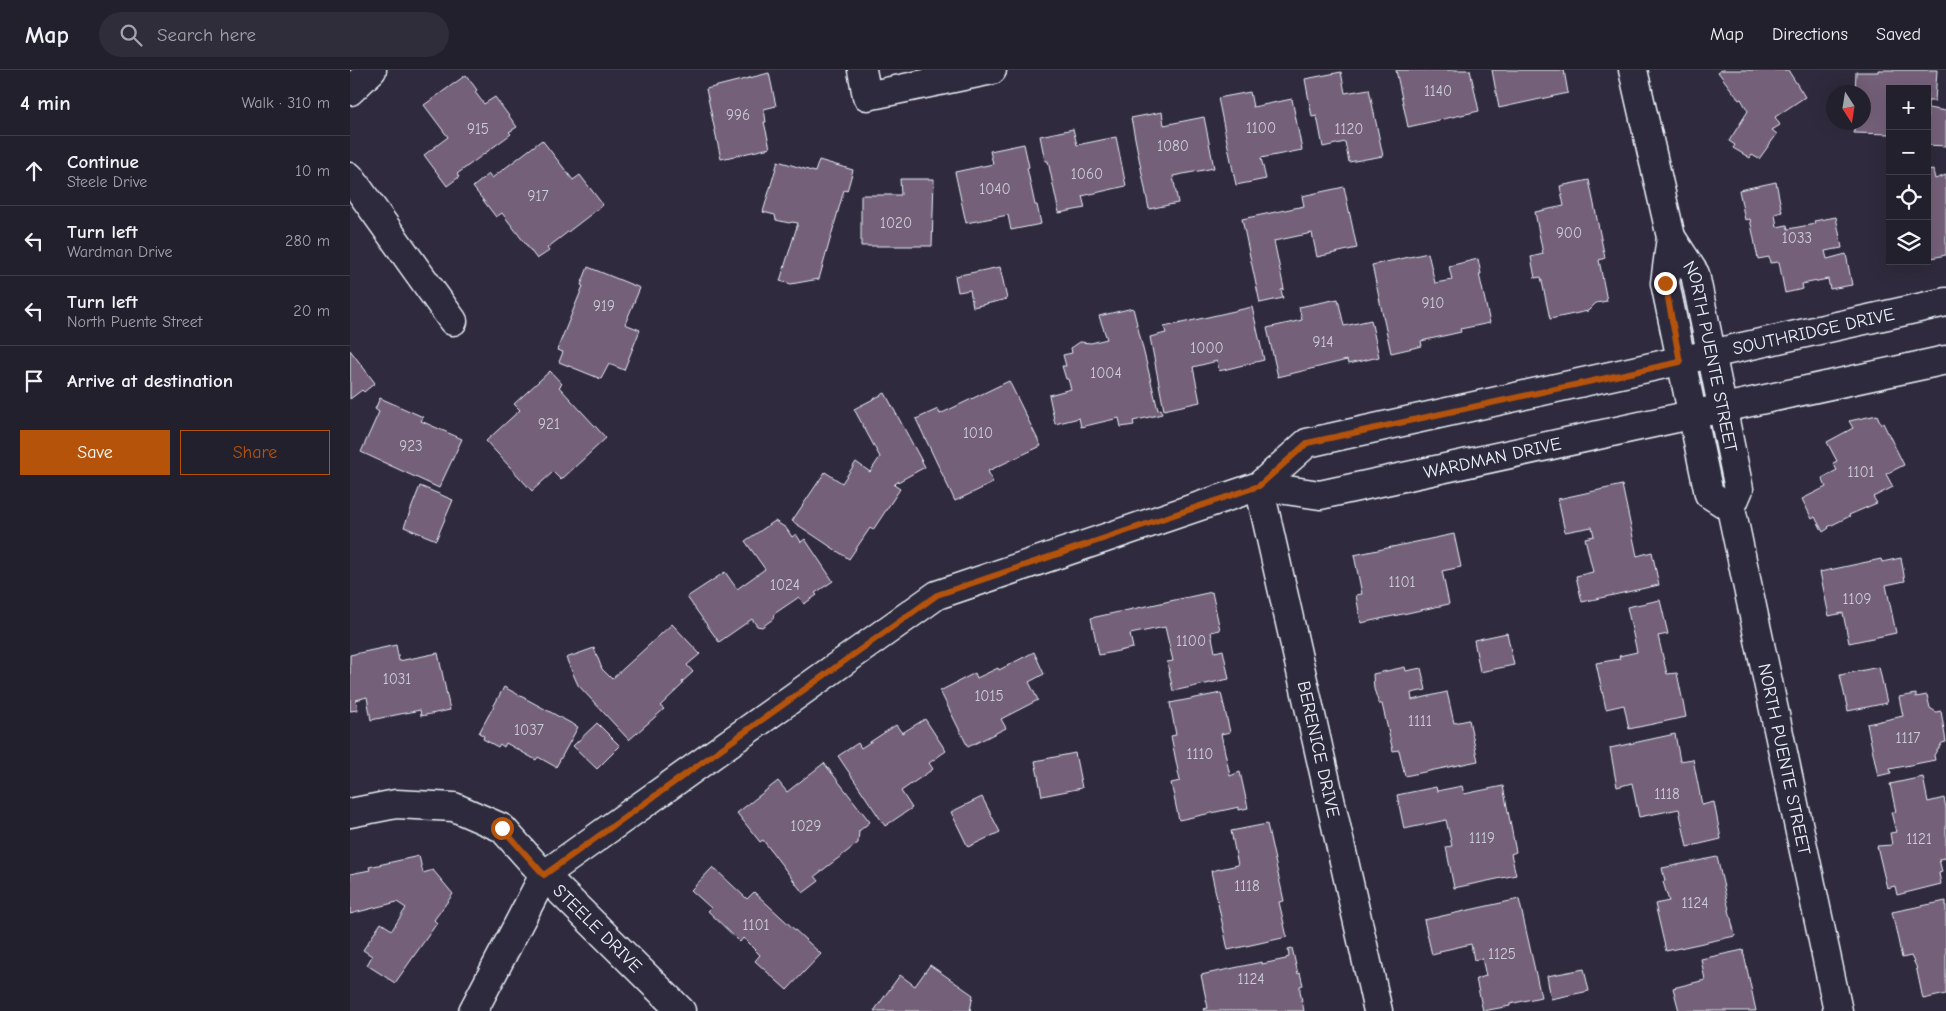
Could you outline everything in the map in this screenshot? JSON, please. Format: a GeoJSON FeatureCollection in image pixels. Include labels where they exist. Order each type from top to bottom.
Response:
{"type":"FeatureCollection","features":[{"type":"Feature","properties":{"kind":"street"},"geometry":{"type":"LineString","coordinates":[[350,91],[372,70]]}},
{"type":"Feature","properties":{"kind":"street"},"geometry":{"type":"LineString","coordinates":[[865,83],[992,70]]}},
{"type":"Feature","properties":{"kind":"street","name":"NORTH PUENTE STREET"},"geometry":{"type":"LineString","coordinates":[[1633,70],[1671,237],[1695,274],[1739,489],[1731,508],[1838,1011]]}},
{"type":"Feature","properties":{"kind":"street"},"geometry":{"type":"LineString","coordinates":[[350,177],[453,321]]}},
{"type":"Feature","properties":{"kind":"street","name":"NORTH PUENTE STREET"},"geometry":{"type":"LineString","coordinates":[[1671,237],[1665,283],[1709,494],[1731,508]]}},
{"type":"Feature","properties":{"kind":"street","name":"SOUTHRIDGE DRIVE"},"geometry":{"type":"LineString","coordinates":[[1680,362],[1946,302]]}},
{"type":"Feature","properties":{"kind":"street"},"geometry":{"type":"LineString","coordinates":[[1723,408],[1946,360]]}},
{"type":"Feature","properties":{"kind":"street","name":"WARDMAN DRIVE"},"geometry":{"type":"LineString","coordinates":[[473,1011],[544,875],[937,595],[1259,486],[1307,443],[1680,362]]}},
{"type":"Feature","properties":{"kind":"street","name":"WARDMAN DRIVE"},"geometry":{"type":"LineString","coordinates":[[1259,486],[1320,495],[1723,408]]}},
{"type":"Feature","properties":{"kind":"street","name":"BERENICE DRIVE"},"geometry":{"type":"LineString","coordinates":[[1259,486],[1378,1011]]}},
{"type":"Feature","properties":{"kind":"street","name":"STEELE DRIVE"},"geometry":{"type":"LineString","coordinates":[[350,812],[396,804],[454,807],[502,828],[544,875],[681,1011]]}},
{"type":"Feature","properties":{"kind":"building"},"geometry":{"type":"Polygon","coordinates":[[[1396,70],[1470,70],[1479,111],[1408,127],[1396,70]]]}},
{"type":"Feature","properties":{"kind":"building"},"geometry":{"type":"Polygon","coordinates":[[[1492,70],[1564,70],[1568,93],[1499,108],[1492,70]]]}},
{"type":"Feature","properties":{"kind":"building"},"geometry":{"type":"Polygon","coordinates":[[[1721,70],[1788,70],[1805,97],[1775,117],[1780,125],[1772,130],[1777,134],[1759,159],[1752,155],[1750,158],[1733,148],[1735,145],[1729,141],[1748,111],[1741,99],[1739,100],[1718,72],[1721,70]]]}},
{"type":"Feature","properties":{"kind":"building"},"geometry":{"type":"Polygon","coordinates":[[[1878,70],[1937,70],[1935,101],[1931,101],[1931,85],[1886,85],[1886,134],[1854,133],[1854,130],[1871,130],[1871,85],[1855,85],[1856,72],[1878,72],[1878,70]]]}},
{"type":"Feature","properties":{"kind":"building"},"geometry":{"type":"Polygon","coordinates":[[[1341,72],[1345,93],[1369,89],[1383,156],[1349,162],[1345,142],[1323,147],[1317,116],[1312,117],[1305,79],[1341,72]]]}},
{"type":"Feature","properties":{"kind":"building"},"geometry":{"type":"Polygon","coordinates":[[[769,73],[776,106],[764,109],[766,122],[764,122],[770,148],[721,159],[706,89],[769,73]]]}},
{"type":"Feature","properties":{"kind":"building"},"geometry":{"type":"Polygon","coordinates":[[[466,75],[484,104],[495,97],[517,127],[509,132],[511,134],[457,174],[459,177],[447,186],[424,155],[448,137],[424,105],[466,75]]]}},
{"type":"Feature","properties":{"kind":"building"},"geometry":{"type":"Polygon","coordinates":[[[1250,92],[1253,107],[1292,99],[1302,150],[1261,158],[1266,179],[1236,185],[1218,98],[1250,92]]]}},
{"type":"Feature","properties":{"kind":"building"},"geometry":{"type":"Polygon","coordinates":[[[1931,108],[1946,111],[1946,146],[1931,145],[1931,108]]]}},
{"type":"Feature","properties":{"kind":"building"},"geometry":{"type":"Polygon","coordinates":[[[1162,112],[1164,125],[1204,117],[1214,168],[1173,176],[1178,203],[1149,209],[1131,118],[1162,112]]]}},
{"type":"Feature","properties":{"kind":"building"},"geometry":{"type":"Polygon","coordinates":[[[1073,129],[1077,145],[1116,137],[1126,186],[1082,196],[1085,208],[1059,213],[1048,161],[1045,161],[1040,136],[1073,129]]]}},
{"type":"Feature","properties":{"kind":"building"},"geometry":{"type":"Polygon","coordinates":[[[542,140],[573,180],[580,175],[603,205],[547,248],[549,251],[537,259],[502,213],[496,217],[473,187],[489,174],[492,178],[542,140]]]}},
{"type":"Feature","properties":{"kind":"building"},"geometry":{"type":"Polygon","coordinates":[[[1024,144],[1029,167],[1027,168],[1041,224],[1011,230],[1008,215],[966,223],[955,172],[993,164],[990,151],[1024,144]]]}},
{"type":"Feature","properties":{"kind":"building"},"geometry":{"type":"Polygon","coordinates":[[[819,160],[853,170],[847,191],[844,190],[819,279],[791,284],[780,281],[798,223],[776,220],[775,215],[763,212],[778,161],[815,172],[819,160]]]}},
{"type":"Feature","properties":{"kind":"building"},"geometry":{"type":"Polygon","coordinates":[[[1931,170],[1933,170],[1935,179],[1946,175],[1946,255],[1931,258],[1931,175],[1931,170]]]}},
{"type":"Feature","properties":{"kind":"building"},"geometry":{"type":"Polygon","coordinates":[[[900,179],[934,179],[932,246],[861,246],[861,195],[901,195],[900,179]]]}},
{"type":"Feature","properties":{"kind":"building"},"geometry":{"type":"Polygon","coordinates":[[[1589,180],[1605,258],[1599,260],[1607,301],[1596,303],[1588,311],[1550,319],[1541,277],[1535,278],[1531,257],[1543,254],[1535,212],[1564,206],[1560,186],[1589,180]]]}},
{"type":"Feature","properties":{"kind":"building"},"geometry":{"type":"Polygon","coordinates":[[[1776,182],[1782,212],[1775,214],[1777,227],[1787,225],[1788,229],[1815,224],[1814,221],[1836,217],[1842,248],[1825,251],[1827,259],[1846,254],[1852,285],[1830,289],[1828,279],[1802,284],[1803,289],[1785,293],[1779,262],[1770,263],[1769,257],[1758,259],[1750,219],[1745,220],[1739,190],[1776,182]]]}},
{"type":"Feature","properties":{"kind":"building"},"geometry":{"type":"Polygon","coordinates":[[[1344,187],[1357,248],[1317,257],[1312,233],[1274,241],[1284,289],[1281,290],[1283,298],[1260,303],[1242,219],[1304,206],[1302,196],[1344,187]]]}},
{"type":"Feature","properties":{"kind":"building"},"geometry":{"type":"Polygon","coordinates":[[[1428,253],[1435,283],[1452,280],[1449,266],[1478,259],[1481,274],[1479,274],[1490,323],[1460,329],[1461,332],[1421,341],[1422,346],[1391,353],[1372,265],[1428,253]]]}},
{"type":"Feature","properties":{"kind":"building"},"geometry":{"type":"Polygon","coordinates":[[[588,267],[640,288],[625,324],[640,330],[624,370],[609,364],[601,379],[559,362],[563,352],[557,350],[583,286],[581,285],[588,267]]]}},
{"type":"Feature","properties":{"kind":"building"},"geometry":{"type":"Polygon","coordinates":[[[1000,267],[1007,299],[973,307],[970,290],[958,292],[955,276],[1000,267]]]}},
{"type":"Feature","properties":{"kind":"building"},"geometry":{"type":"Polygon","coordinates":[[[1338,299],[1344,326],[1371,320],[1379,357],[1348,364],[1347,360],[1278,377],[1267,328],[1302,320],[1299,307],[1338,299]]]}},
{"type":"Feature","properties":{"kind":"building"},"geometry":{"type":"Polygon","coordinates":[[[1252,307],[1264,360],[1219,371],[1217,361],[1193,367],[1200,402],[1164,410],[1150,337],[1166,333],[1164,327],[1252,307]]]}},
{"type":"Feature","properties":{"kind":"building"},"geometry":{"type":"Polygon","coordinates":[[[1133,308],[1158,410],[1161,409],[1162,414],[1133,421],[1134,425],[1121,427],[1119,418],[1081,427],[1079,418],[1055,424],[1049,395],[1071,389],[1062,366],[1066,366],[1063,355],[1072,353],[1071,348],[1080,342],[1091,343],[1107,339],[1099,316],[1133,308]]]}},
{"type":"Feature","properties":{"kind":"building"},"geometry":{"type":"Polygon","coordinates":[[[350,350],[375,383],[364,392],[362,390],[350,399],[350,350]]]}},
{"type":"Feature","properties":{"kind":"building"},"geometry":{"type":"Polygon","coordinates":[[[550,371],[562,384],[559,387],[606,438],[561,480],[553,472],[532,491],[486,441],[520,410],[514,404],[550,371]]]}},
{"type":"Feature","properties":{"kind":"building"},"geometry":{"type":"Polygon","coordinates":[[[1009,381],[1041,446],[988,471],[993,483],[955,501],[916,419],[938,409],[940,414],[1009,381]]]}},
{"type":"Feature","properties":{"kind":"building"},"geometry":{"type":"Polygon","coordinates":[[[885,393],[925,467],[894,485],[900,489],[873,530],[870,528],[849,559],[792,521],[825,472],[842,483],[856,462],[870,472],[880,457],[854,409],[885,393]]]}},
{"type":"Feature","properties":{"kind":"building"},"geometry":{"type":"Polygon","coordinates":[[[380,398],[423,417],[421,421],[462,439],[439,488],[361,452],[379,412],[375,409],[380,398]]]}},
{"type":"Feature","properties":{"kind":"building"},"geometry":{"type":"Polygon","coordinates":[[[1877,415],[1904,465],[1886,474],[1893,487],[1873,497],[1877,503],[1849,515],[1823,532],[1815,517],[1812,519],[1802,499],[1826,487],[1822,478],[1837,470],[1833,463],[1837,461],[1827,442],[1853,428],[1849,421],[1877,415]]]}},
{"type":"Feature","properties":{"kind":"building"},"geometry":{"type":"Polygon","coordinates":[[[1622,485],[1637,556],[1652,552],[1659,585],[1582,602],[1576,576],[1593,572],[1585,538],[1594,536],[1592,527],[1565,532],[1558,499],[1622,485]]]}},
{"type":"Feature","properties":{"kind":"building"},"geometry":{"type":"Polygon","coordinates":[[[420,486],[453,500],[436,540],[404,527],[420,486]]]}},
{"type":"Feature","properties":{"kind":"building"},"geometry":{"type":"Polygon","coordinates":[[[775,521],[786,528],[792,537],[796,534],[801,542],[805,539],[833,581],[815,593],[817,595],[804,604],[799,597],[774,614],[773,619],[762,627],[757,626],[752,619],[719,642],[687,597],[725,572],[737,589],[765,569],[745,541],[775,521]]]}},
{"type":"Feature","properties":{"kind":"building"},"geometry":{"type":"Polygon","coordinates":[[[1454,534],[1461,567],[1442,571],[1449,604],[1361,623],[1356,595],[1362,594],[1354,555],[1454,534]]]}},
{"type":"Feature","properties":{"kind":"building"},"geometry":{"type":"Polygon","coordinates":[[[1901,558],[1905,581],[1886,585],[1896,633],[1849,643],[1843,613],[1829,616],[1820,572],[1881,559],[1882,562],[1901,558]]]}},
{"type":"Feature","properties":{"kind":"building"},"geometry":{"type":"Polygon","coordinates":[[[1212,592],[1220,630],[1211,632],[1215,652],[1223,650],[1229,679],[1173,691],[1167,662],[1173,661],[1165,627],[1130,634],[1133,648],[1099,655],[1091,618],[1212,592]]]}},
{"type":"Feature","properties":{"kind":"building"},"geometry":{"type":"Polygon","coordinates":[[[1660,600],[1668,634],[1658,636],[1667,674],[1677,673],[1686,717],[1629,729],[1624,705],[1606,709],[1596,663],[1620,659],[1619,656],[1637,652],[1627,607],[1660,600]]]}},
{"type":"Feature","properties":{"kind":"building"},"geometry":{"type":"Polygon","coordinates":[[[672,624],[700,654],[687,665],[693,672],[660,706],[664,709],[629,740],[578,685],[566,658],[594,648],[602,669],[612,679],[672,624]]]}},
{"type":"Feature","properties":{"kind":"building"},"geometry":{"type":"Polygon","coordinates":[[[1507,633],[1514,665],[1480,672],[1474,640],[1507,633]]]}},
{"type":"Feature","properties":{"kind":"building"},"geometry":{"type":"Polygon","coordinates":[[[396,645],[399,661],[438,653],[450,710],[421,716],[420,710],[371,720],[367,697],[356,700],[358,710],[350,711],[350,655],[396,645]]]}},
{"type":"Feature","properties":{"kind":"building"},"geometry":{"type":"Polygon","coordinates":[[[1034,652],[1044,674],[1029,682],[1038,700],[1001,719],[1006,728],[968,747],[940,691],[975,673],[977,678],[998,668],[999,670],[1034,652]]]}},
{"type":"Feature","properties":{"kind":"building"},"geometry":{"type":"Polygon","coordinates":[[[1405,667],[1406,671],[1421,668],[1426,690],[1411,693],[1412,700],[1447,692],[1454,723],[1469,720],[1478,761],[1405,776],[1399,750],[1393,751],[1382,704],[1379,704],[1374,689],[1373,674],[1405,667]]]}},
{"type":"Feature","properties":{"kind":"building"},"geometry":{"type":"Polygon","coordinates":[[[1879,667],[1887,703],[1848,711],[1840,675],[1879,667]]]}},
{"type":"Feature","properties":{"kind":"building"},"geometry":{"type":"Polygon","coordinates":[[[504,687],[578,727],[556,767],[538,757],[536,760],[506,743],[504,747],[500,744],[498,747],[483,739],[484,736],[479,733],[504,687]]]}},
{"type":"Feature","properties":{"kind":"building"},"geometry":{"type":"Polygon","coordinates":[[[1221,693],[1230,732],[1221,734],[1230,776],[1240,772],[1248,808],[1239,810],[1239,807],[1179,820],[1171,783],[1180,781],[1171,736],[1176,735],[1170,703],[1221,693]]]}},
{"type":"Feature","properties":{"kind":"building"},"geometry":{"type":"Polygon","coordinates":[[[1916,694],[1916,697],[1927,695],[1930,708],[1936,712],[1941,711],[1946,742],[1942,743],[1934,755],[1935,760],[1890,769],[1891,773],[1878,776],[1867,724],[1903,716],[1899,697],[1916,694]]]}},
{"type":"Feature","properties":{"kind":"building"},"geometry":{"type":"Polygon","coordinates":[[[925,719],[946,751],[929,763],[933,769],[901,791],[912,808],[885,826],[838,756],[858,743],[861,748],[896,725],[902,733],[925,719]]]}},
{"type":"Feature","properties":{"kind":"building"},"geometry":{"type":"Polygon","coordinates":[[[597,723],[620,746],[597,769],[573,746],[597,723]]]}},
{"type":"Feature","properties":{"kind":"building"},"geometry":{"type":"Polygon","coordinates":[[[1675,734],[1680,761],[1693,759],[1702,805],[1714,802],[1721,839],[1687,847],[1679,809],[1639,817],[1632,783],[1617,787],[1610,748],[1675,734]]]}},
{"type":"Feature","properties":{"kind":"building"},"geometry":{"type":"Polygon","coordinates":[[[1075,753],[1082,788],[1042,796],[1035,761],[1075,753]]]}},
{"type":"Feature","properties":{"kind":"building"},"geometry":{"type":"Polygon","coordinates":[[[824,763],[870,822],[859,831],[858,843],[815,876],[819,881],[803,893],[763,840],[760,842],[737,813],[778,781],[787,792],[824,763]]]}},
{"type":"Feature","properties":{"kind":"building"},"geometry":{"type":"Polygon","coordinates":[[[1923,777],[1928,802],[1944,798],[1946,808],[1946,858],[1939,859],[1942,872],[1939,873],[1941,884],[1897,895],[1895,886],[1887,888],[1877,846],[1892,845],[1890,833],[1896,832],[1891,812],[1896,812],[1890,784],[1923,777]]]}},
{"type":"Feature","properties":{"kind":"building"},"geometry":{"type":"Polygon","coordinates":[[[1462,786],[1464,794],[1503,786],[1516,852],[1511,854],[1516,875],[1454,888],[1446,847],[1452,846],[1446,820],[1404,829],[1397,795],[1436,787],[1437,791],[1462,786]]]}},
{"type":"Feature","properties":{"kind":"building"},"geometry":{"type":"Polygon","coordinates":[[[982,797],[1000,832],[968,847],[951,812],[982,797]]]}},
{"type":"Feature","properties":{"kind":"building"},"geometry":{"type":"Polygon","coordinates":[[[1267,824],[1284,901],[1279,902],[1287,937],[1228,950],[1211,871],[1238,865],[1231,831],[1267,824]]]}},
{"type":"Feature","properties":{"kind":"building"},"geometry":{"type":"Polygon","coordinates":[[[419,856],[423,873],[433,870],[453,894],[434,920],[437,923],[395,983],[367,965],[372,956],[363,950],[381,923],[392,930],[406,908],[397,902],[350,914],[350,874],[370,870],[369,867],[419,856]]]}},
{"type":"Feature","properties":{"kind":"building"},"geometry":{"type":"Polygon","coordinates":[[[1717,857],[1735,936],[1666,951],[1655,904],[1669,901],[1663,882],[1665,881],[1662,868],[1717,857]]]}},
{"type":"Feature","properties":{"kind":"building"},"geometry":{"type":"Polygon","coordinates":[[[713,867],[747,899],[754,892],[821,954],[787,990],[755,961],[760,955],[743,938],[740,942],[708,911],[711,908],[691,890],[713,867]]]}},
{"type":"Feature","properties":{"kind":"building"},"geometry":{"type":"Polygon","coordinates":[[[1519,899],[1541,997],[1483,1011],[1476,979],[1486,976],[1482,958],[1474,960],[1471,944],[1440,951],[1440,953],[1432,955],[1424,920],[1519,899]]]}},
{"type":"Feature","properties":{"kind":"building"},"geometry":{"type":"Polygon","coordinates":[[[1946,901],[1946,994],[1923,999],[1916,966],[1911,956],[1902,958],[1892,912],[1946,901]]]}},
{"type":"Feature","properties":{"kind":"building"},"geometry":{"type":"Polygon","coordinates":[[[1292,948],[1298,974],[1300,973],[1303,985],[1300,986],[1300,991],[1304,1011],[1204,1011],[1203,1009],[1208,1008],[1201,975],[1286,959],[1289,957],[1288,949],[1292,948]]]}},
{"type":"Feature","properties":{"kind":"building"},"geometry":{"type":"Polygon","coordinates":[[[1743,950],[1756,1011],[1679,1011],[1673,988],[1705,980],[1701,959],[1743,950]]]}},
{"type":"Feature","properties":{"kind":"building"},"geometry":{"type":"Polygon","coordinates":[[[930,965],[973,995],[970,1011],[874,1011],[900,975],[915,986],[930,965]]]}},
{"type":"Feature","properties":{"kind":"building"},"geometry":{"type":"Polygon","coordinates":[[[1584,969],[1589,991],[1551,999],[1547,976],[1584,969]]]}},
{"type":"Feature","properties":{"kind":"route"},"geometry":{"type":"LineString","coordinates":[[502,828],[544,875],[937,595],[1259,486],[1307,443],[1680,362],[1665,283]]}}]}
